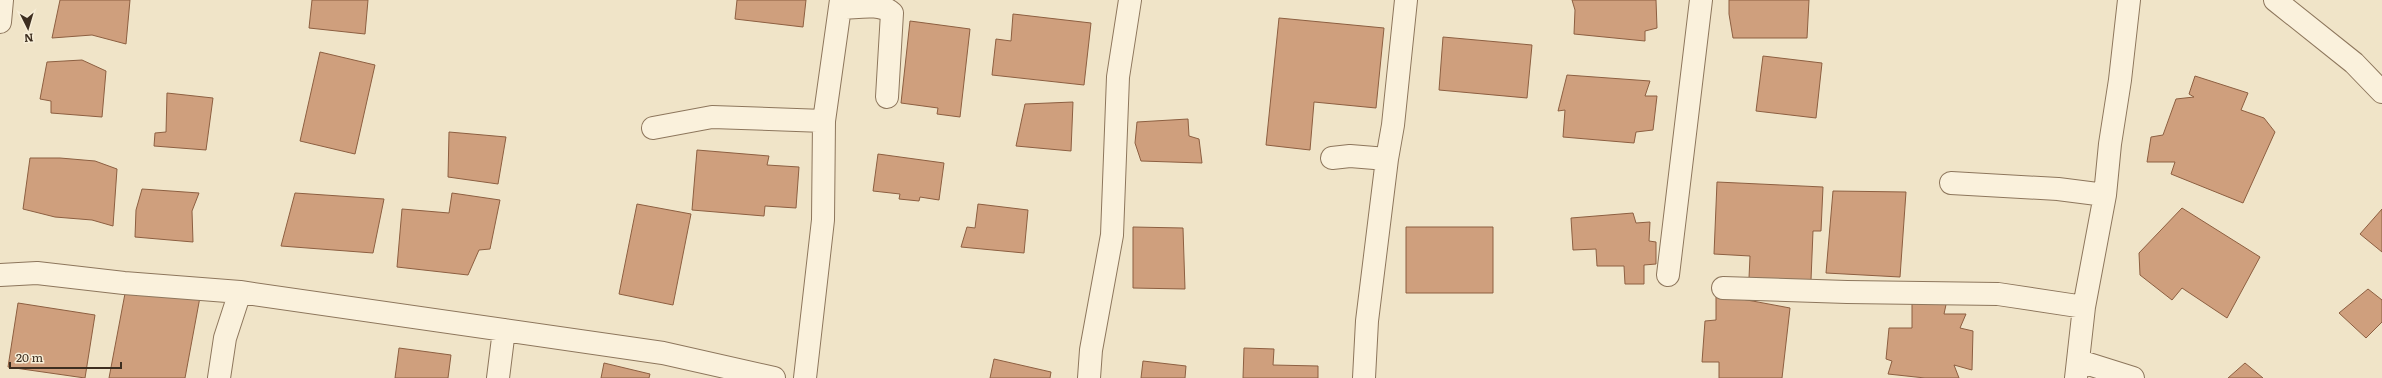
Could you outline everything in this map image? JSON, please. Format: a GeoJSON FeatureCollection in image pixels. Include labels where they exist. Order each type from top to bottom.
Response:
{"type":"FeatureCollection","features":[{"type":"Feature","properties":{"kind":"street"},"geometry":{"type":"LineString","coordinates":[[0,22],[2,0]]}},
{"type":"Feature","properties":{"kind":"street"},"geometry":{"type":"LineString","coordinates":[[1089,378],[1091,350],[1112,234],[1118,78],[1130,0]]}},
{"type":"Feature","properties":{"kind":"street"},"geometry":{"type":"LineString","coordinates":[[1364,378],[1367,321],[1387,159],[1393,125],[1406,0]]}},
{"type":"Feature","properties":{"kind":"street"},"geometry":{"type":"LineString","coordinates":[[1668,275],[1701,0]]}},
{"type":"Feature","properties":{"kind":"street"},"geometry":{"type":"LineString","coordinates":[[2130,0],[2110,144],[2105,195],[2084,307],[2077,370],[2132,378]]}},
{"type":"Feature","properties":{"kind":"street"},"geometry":{"type":"LineString","coordinates":[[2275,0],[2354,63],[2382,92]]}},
{"type":"Feature","properties":{"kind":"street"},"geometry":{"type":"LineString","coordinates":[[805,378],[823,220],[824,121],[841,4],[878,7],[887,9],[892,13],[887,97]]}},
{"type":"Feature","properties":{"kind":"street"},"geometry":{"type":"LineString","coordinates":[[653,128],[712,117],[824,121]]}},
{"type":"Feature","properties":{"kind":"street"},"geometry":{"type":"LineString","coordinates":[[1332,158],[1350,156],[1387,159]]}},
{"type":"Feature","properties":{"kind":"street"},"geometry":{"type":"LineString","coordinates":[[1951,183],[2058,189],[2105,195]]}},
{"type":"Feature","properties":{"kind":"street"},"geometry":{"type":"LineString","coordinates":[[0,275],[37,273],[124,283],[240,292],[663,353],[774,378]]}},
{"type":"Feature","properties":{"kind":"street"},"geometry":{"type":"LineString","coordinates":[[1723,288],[1846,292],[1998,294],[2084,307]]}},
{"type":"Feature","properties":{"kind":"street"},"geometry":{"type":"LineString","coordinates":[[219,378],[225,338],[240,292]]}},
{"type":"Feature","properties":{"kind":"street"},"geometry":{"type":"LineString","coordinates":[[498,378],[504,330]]}},
{"type":"Feature","properties":{"kind":"building"},"geometry":{"type":"Polygon","coordinates":[[[60,0],[130,0],[126,44],[92,35],[52,38],[60,0]]]}},
{"type":"Feature","properties":{"kind":"building"},"geometry":{"type":"Polygon","coordinates":[[[312,0],[368,0],[365,34],[309,28],[312,0]]]}},
{"type":"Feature","properties":{"kind":"building"},"geometry":{"type":"Polygon","coordinates":[[[737,0],[806,0],[803,27],[735,19],[737,0]]]}},
{"type":"Feature","properties":{"kind":"building"},"geometry":{"type":"Polygon","coordinates":[[[1572,0],[1656,0],[1657,28],[1645,31],[1645,41],[1574,34],[1575,10],[1572,0]]]}},
{"type":"Feature","properties":{"kind":"building"},"geometry":{"type":"Polygon","coordinates":[[[1729,0],[1809,0],[1807,38],[1733,38],[1729,14],[1729,0]]]}},
{"type":"Feature","properties":{"kind":"building"},"geometry":{"type":"Polygon","coordinates":[[[1013,14],[1091,23],[1084,85],[992,75],[996,39],[1011,41],[1013,14]]]}},
{"type":"Feature","properties":{"kind":"building"},"geometry":{"type":"Polygon","coordinates":[[[1279,18],[1384,28],[1376,108],[1314,102],[1310,150],[1266,145],[1279,18]]]}},
{"type":"Feature","properties":{"kind":"building"},"geometry":{"type":"Polygon","coordinates":[[[910,21],[970,29],[960,117],[937,114],[938,108],[901,103],[910,21]]]}},
{"type":"Feature","properties":{"kind":"building"},"geometry":{"type":"Polygon","coordinates":[[[1443,37],[1532,45],[1527,98],[1439,90],[1443,37]]]}},
{"type":"Feature","properties":{"kind":"building"},"geometry":{"type":"Polygon","coordinates":[[[320,52],[375,65],[355,154],[300,141],[320,52]]]}},
{"type":"Feature","properties":{"kind":"building"},"geometry":{"type":"Polygon","coordinates":[[[1763,56],[1822,63],[1816,118],[1756,111],[1763,56]]]}},
{"type":"Feature","properties":{"kind":"building"},"geometry":{"type":"Polygon","coordinates":[[[82,60],[106,71],[102,117],[51,113],[51,101],[40,99],[47,62],[82,60]]]}},
{"type":"Feature","properties":{"kind":"building"},"geometry":{"type":"Polygon","coordinates":[[[1567,75],[1650,81],[1645,96],[1657,96],[1653,130],[1636,132],[1634,143],[1563,137],[1565,110],[1558,111],[1567,75]]]}},
{"type":"Feature","properties":{"kind":"building"},"geometry":{"type":"Polygon","coordinates":[[[2195,76],[2248,93],[2241,110],[2264,118],[2275,132],[2243,203],[2171,174],[2175,162],[2147,162],[2151,137],[2163,135],[2176,99],[2194,97],[2189,94],[2195,76]]]}},
{"type":"Feature","properties":{"kind":"building"},"geometry":{"type":"Polygon","coordinates":[[[167,93],[213,98],[206,150],[154,146],[155,133],[166,132],[167,93]]]}},
{"type":"Feature","properties":{"kind":"building"},"geometry":{"type":"Polygon","coordinates":[[[1073,102],[1071,151],[1016,146],[1025,104],[1073,102]]]}},
{"type":"Feature","properties":{"kind":"building"},"geometry":{"type":"Polygon","coordinates":[[[1188,119],[1189,136],[1199,139],[1202,163],[1141,161],[1135,143],[1137,122],[1188,119]]]}},
{"type":"Feature","properties":{"kind":"building"},"geometry":{"type":"Polygon","coordinates":[[[449,132],[506,137],[498,184],[448,177],[449,132]]]}},
{"type":"Feature","properties":{"kind":"building"},"geometry":{"type":"Polygon","coordinates":[[[697,150],[769,156],[767,165],[799,167],[796,208],[765,206],[764,216],[692,210],[697,150]]]}},
{"type":"Feature","properties":{"kind":"building"},"geometry":{"type":"Polygon","coordinates":[[[878,154],[944,163],[939,200],[920,197],[919,201],[899,199],[900,194],[873,191],[878,154]]]}},
{"type":"Feature","properties":{"kind":"building"},"geometry":{"type":"Polygon","coordinates":[[[30,158],[60,158],[95,161],[117,169],[113,226],[92,220],[55,217],[23,209],[30,158]]]}},
{"type":"Feature","properties":{"kind":"building"},"geometry":{"type":"Polygon","coordinates":[[[1717,182],[1823,187],[1821,231],[1813,231],[1811,280],[1749,278],[1750,256],[1714,254],[1717,182]]]}},
{"type":"Feature","properties":{"kind":"building"},"geometry":{"type":"Polygon","coordinates":[[[142,189],[199,193],[192,211],[193,242],[135,237],[136,210],[142,189]]]}},
{"type":"Feature","properties":{"kind":"building"},"geometry":{"type":"Polygon","coordinates":[[[1833,191],[1906,192],[1900,277],[1826,273],[1833,191]]]}},
{"type":"Feature","properties":{"kind":"building"},"geometry":{"type":"Polygon","coordinates":[[[295,193],[384,199],[373,253],[281,246],[295,193]]]}},
{"type":"Feature","properties":{"kind":"building"},"geometry":{"type":"Polygon","coordinates":[[[452,193],[500,200],[490,249],[479,250],[468,275],[397,267],[402,209],[449,213],[452,193]]]}},
{"type":"Feature","properties":{"kind":"building"},"geometry":{"type":"Polygon","coordinates":[[[637,204],[691,214],[673,305],[619,294],[637,204]]]}},
{"type":"Feature","properties":{"kind":"building"},"geometry":{"type":"Polygon","coordinates":[[[978,204],[1028,210],[1024,253],[961,247],[967,227],[975,228],[978,204]]]}},
{"type":"Feature","properties":{"kind":"building"},"geometry":{"type":"Polygon","coordinates":[[[2182,208],[2260,257],[2227,318],[2182,288],[2172,300],[2140,275],[2139,253],[2182,208]]]}},
{"type":"Feature","properties":{"kind":"building"},"geometry":{"type":"Polygon","coordinates":[[[2382,209],[2382,252],[2360,234],[2382,209]]]}},
{"type":"Feature","properties":{"kind":"building"},"geometry":{"type":"Polygon","coordinates":[[[1633,213],[1636,223],[1650,222],[1649,241],[1656,242],[1656,264],[1644,265],[1644,284],[1625,284],[1624,266],[1597,266],[1596,249],[1573,250],[1571,218],[1633,213]]]}},
{"type":"Feature","properties":{"kind":"building"},"geometry":{"type":"Polygon","coordinates":[[[1133,227],[1183,228],[1185,289],[1133,288],[1133,227]]]}},
{"type":"Feature","properties":{"kind":"building"},"geometry":{"type":"Polygon","coordinates":[[[1406,227],[1493,227],[1493,293],[1406,293],[1406,227]]]}},
{"type":"Feature","properties":{"kind":"building"},"geometry":{"type":"Polygon","coordinates":[[[127,283],[200,297],[185,378],[109,378],[127,283]]]}},
{"type":"Feature","properties":{"kind":"building"},"geometry":{"type":"Polygon","coordinates":[[[2368,289],[2382,300],[2382,322],[2366,338],[2339,313],[2368,289]]]}},
{"type":"Feature","properties":{"kind":"building"},"geometry":{"type":"Polygon","coordinates":[[[1716,297],[1731,297],[1790,308],[1782,378],[1719,378],[1719,362],[1702,362],[1705,321],[1716,320],[1716,297]]]}},
{"type":"Feature","properties":{"kind":"building"},"geometry":{"type":"Polygon","coordinates":[[[1947,300],[1944,314],[1966,314],[1960,328],[1973,331],[1972,370],[1954,365],[1959,378],[1925,378],[1888,374],[1892,361],[1886,359],[1889,328],[1912,328],[1912,302],[1947,300]]]}},
{"type":"Feature","properties":{"kind":"building"},"geometry":{"type":"Polygon","coordinates":[[[18,303],[95,315],[85,378],[8,367],[18,303]]]}},
{"type":"Feature","properties":{"kind":"building"},"geometry":{"type":"Polygon","coordinates":[[[399,348],[451,355],[448,378],[395,378],[399,348]]]}},
{"type":"Feature","properties":{"kind":"building"},"geometry":{"type":"Polygon","coordinates":[[[1244,348],[1274,349],[1273,365],[1318,366],[1318,378],[1243,378],[1244,348]]]}},
{"type":"Feature","properties":{"kind":"building"},"geometry":{"type":"Polygon","coordinates":[[[994,359],[1051,372],[1050,378],[990,378],[994,359]]]}},
{"type":"Feature","properties":{"kind":"building"},"geometry":{"type":"Polygon","coordinates":[[[1143,361],[1186,366],[1185,378],[1141,378],[1143,361]]]}},
{"type":"Feature","properties":{"kind":"building"},"geometry":{"type":"Polygon","coordinates":[[[604,363],[650,374],[649,378],[601,378],[604,363]]]}},
{"type":"Feature","properties":{"kind":"building"},"geometry":{"type":"Polygon","coordinates":[[[2245,363],[2263,378],[2228,378],[2245,363]]]}}]}
